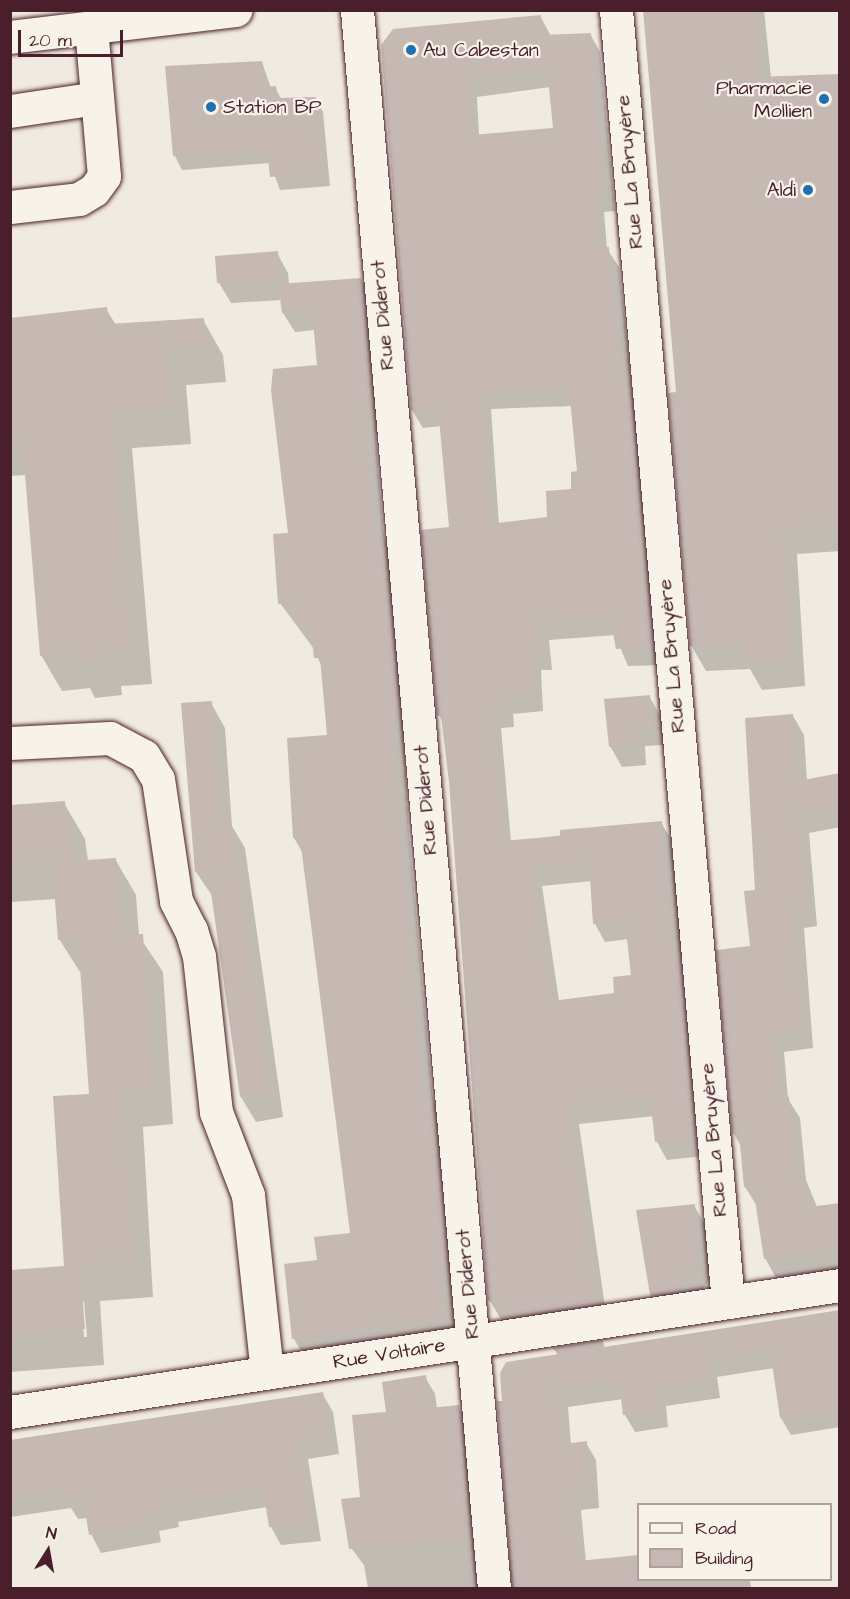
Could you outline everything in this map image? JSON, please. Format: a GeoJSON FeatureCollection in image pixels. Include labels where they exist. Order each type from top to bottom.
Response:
{"type":"FeatureCollection","features":[{"type":"Feature","properties":{"kind":"street"},"geometry":{"type":"LineString","coordinates":[[17,28],[91,28],[235,10]]}},
{"type":"Feature","properties":{"kind":"street","name":"Rue Diderot"},"geometry":{"type":"LineString","coordinates":[[357,10],[494,1588]]}},
{"type":"Feature","properties":{"kind":"street","name":"Rue La Bruyère"},"geometry":{"type":"LineString","coordinates":[[616,10],[728,1302]]}},
{"type":"Feature","properties":{"kind":"street"},"geometry":{"type":"LineString","coordinates":[[10,207],[79,199],[94,190],[104,176],[91,28]]}},
{"type":"Feature","properties":{"kind":"street"},"geometry":{"type":"LineString","coordinates":[[10,111],[97,98]]}},
{"type":"Feature","properties":{"kind":"street"},"geometry":{"type":"LineString","coordinates":[[10,743],[110,738],[138,751],[158,778],[176,901],[191,930],[199,956],[216,1112],[248,1195],[267,1372]]}},
{"type":"Feature","properties":{"kind":"street","name":"Rue Voltaire"},"geometry":{"type":"LineString","coordinates":[[10,1412],[840,1285]]}},
{"type":"Feature","properties":{"kind":"building"},"geometry":{"type":"Polygon","coordinates":[[[643,10],[755,10],[758,77],[840,74],[840,525],[783,529],[791,660],[746,664],[744,643],[690,646],[668,393],[676,392],[643,10]]]}},
{"type":"Feature","properties":{"kind":"building"},"geometry":{"type":"Polygon","coordinates":[[[541,15],[543,35],[591,33],[605,193],[595,194],[598,248],[609,247],[617,342],[620,342],[626,397],[631,396],[652,647],[616,649],[610,617],[539,622],[542,652],[531,652],[533,694],[503,696],[504,709],[492,710],[503,841],[560,836],[560,830],[662,821],[674,955],[679,954],[695,1138],[655,1142],[650,1097],[569,1106],[597,1303],[510,1317],[488,1300],[449,782],[441,715],[437,716],[421,530],[449,527],[438,408],[411,410],[381,45],[393,29],[541,15]],[[547,68],[467,79],[471,135],[553,128],[547,68]],[[569,388],[481,392],[490,524],[547,517],[546,491],[571,489],[571,472],[577,471],[569,388]],[[589,863],[532,868],[552,1001],[614,993],[613,977],[631,975],[625,921],[593,924],[589,863]]]}},
{"type":"Feature","properties":{"kind":"building","name":"Station BP"},"geometry":{"type":"Polygon","coordinates":[[[262,61],[266,87],[276,86],[278,98],[316,97],[323,173],[270,177],[267,150],[173,156],[165,66],[262,61]]]}},
{"type":"Feature","properties":{"kind":"building"},"geometry":{"type":"Polygon","coordinates":[[[278,251],[280,279],[217,283],[215,256],[278,251]]]}},
{"type":"Feature","properties":{"kind":"building"},"geometry":{"type":"Polygon","coordinates":[[[361,278],[373,414],[366,414],[367,445],[375,534],[384,533],[400,719],[393,719],[399,813],[424,1098],[433,1097],[447,1269],[440,1264],[446,1319],[292,1339],[284,1264],[317,1260],[314,1237],[350,1233],[300,838],[293,838],[287,738],[327,735],[320,658],[314,658],[311,630],[300,630],[300,623],[295,623],[294,603],[278,604],[273,534],[288,533],[271,390],[273,369],[317,365],[312,310],[282,313],[278,284],[361,278]]]}},
{"type":"Feature","properties":{"kind":"building"},"geometry":{"type":"Polygon","coordinates":[[[107,307],[109,324],[204,318],[206,346],[166,350],[171,408],[112,413],[132,648],[102,651],[102,660],[73,662],[72,653],[40,656],[22,438],[10,439],[10,318],[107,307]]]}},
{"type":"Feature","properties":{"kind":"building"},"geometry":{"type":"Polygon","coordinates":[[[650,695],[652,725],[634,726],[636,745],[609,747],[604,699],[650,695]]]}},
{"type":"Feature","properties":{"kind":"building"},"geometry":{"type":"Polygon","coordinates":[[[212,701],[220,822],[231,821],[270,1092],[240,1097],[208,871],[195,872],[181,703],[212,701]]]}},
{"type":"Feature","properties":{"kind":"building"},"geometry":{"type":"Polygon","coordinates":[[[793,714],[798,781],[840,773],[840,805],[799,813],[807,907],[794,909],[803,1029],[774,1033],[780,1098],[789,1097],[798,1175],[805,1175],[809,1207],[840,1203],[840,1248],[764,1259],[753,1187],[744,1187],[739,1134],[732,1134],[716,950],[750,946],[744,891],[755,890],[745,718],[793,714]]]}},
{"type":"Feature","properties":{"kind":"building"},"geometry":{"type":"Polygon","coordinates":[[[65,801],[71,861],[116,858],[122,935],[143,934],[154,1088],[123,1091],[133,1261],[80,1266],[85,1329],[10,1334],[10,1270],[64,1266],[53,1096],[89,1094],[78,938],[58,940],[52,862],[10,865],[10,805],[65,801]]]}},
{"type":"Feature","properties":{"kind":"building"},"geometry":{"type":"Polygon","coordinates":[[[695,1204],[699,1258],[676,1291],[650,1295],[636,1210],[695,1204]]]}},
{"type":"Feature","properties":{"kind":"building"},"geometry":{"type":"Polygon","coordinates":[[[840,1310],[840,1410],[780,1418],[770,1350],[708,1360],[711,1381],[657,1389],[659,1410],[623,1415],[619,1381],[559,1390],[564,1444],[587,1441],[590,1491],[572,1492],[578,1561],[637,1555],[639,1588],[512,1588],[497,1401],[502,1401],[500,1373],[506,1362],[559,1354],[552,1348],[603,1340],[604,1347],[840,1310]]]}},
{"type":"Feature","properties":{"kind":"building"},"geometry":{"type":"Polygon","coordinates":[[[426,1375],[430,1408],[459,1405],[471,1540],[349,1549],[341,1499],[360,1497],[352,1415],[386,1412],[382,1382],[426,1375]]]}},
{"type":"Feature","properties":{"kind":"building"},"geometry":{"type":"Polygon","coordinates":[[[323,1392],[330,1436],[299,1441],[311,1523],[269,1527],[263,1488],[168,1504],[169,1509],[149,1512],[151,1523],[89,1535],[83,1499],[66,1501],[64,1489],[10,1497],[10,1440],[323,1392]]]}},
{"type":"Feature","properties":{"kind":"place","name":"Au Cabestan"},"geometry":{"type":"Point","coordinates":[411,50]}},
{"type":"Feature","properties":{"kind":"place","name":"Pharmacie Mollien"},"geometry":{"type":"Point","coordinates":[824,99]}},
{"type":"Feature","properties":{"kind":"place","name":"Station BP"},"geometry":{"type":"Point","coordinates":[211,107]}},
{"type":"Feature","properties":{"kind":"place","name":"Aldi"},"geometry":{"type":"Point","coordinates":[808,190]}}]}
